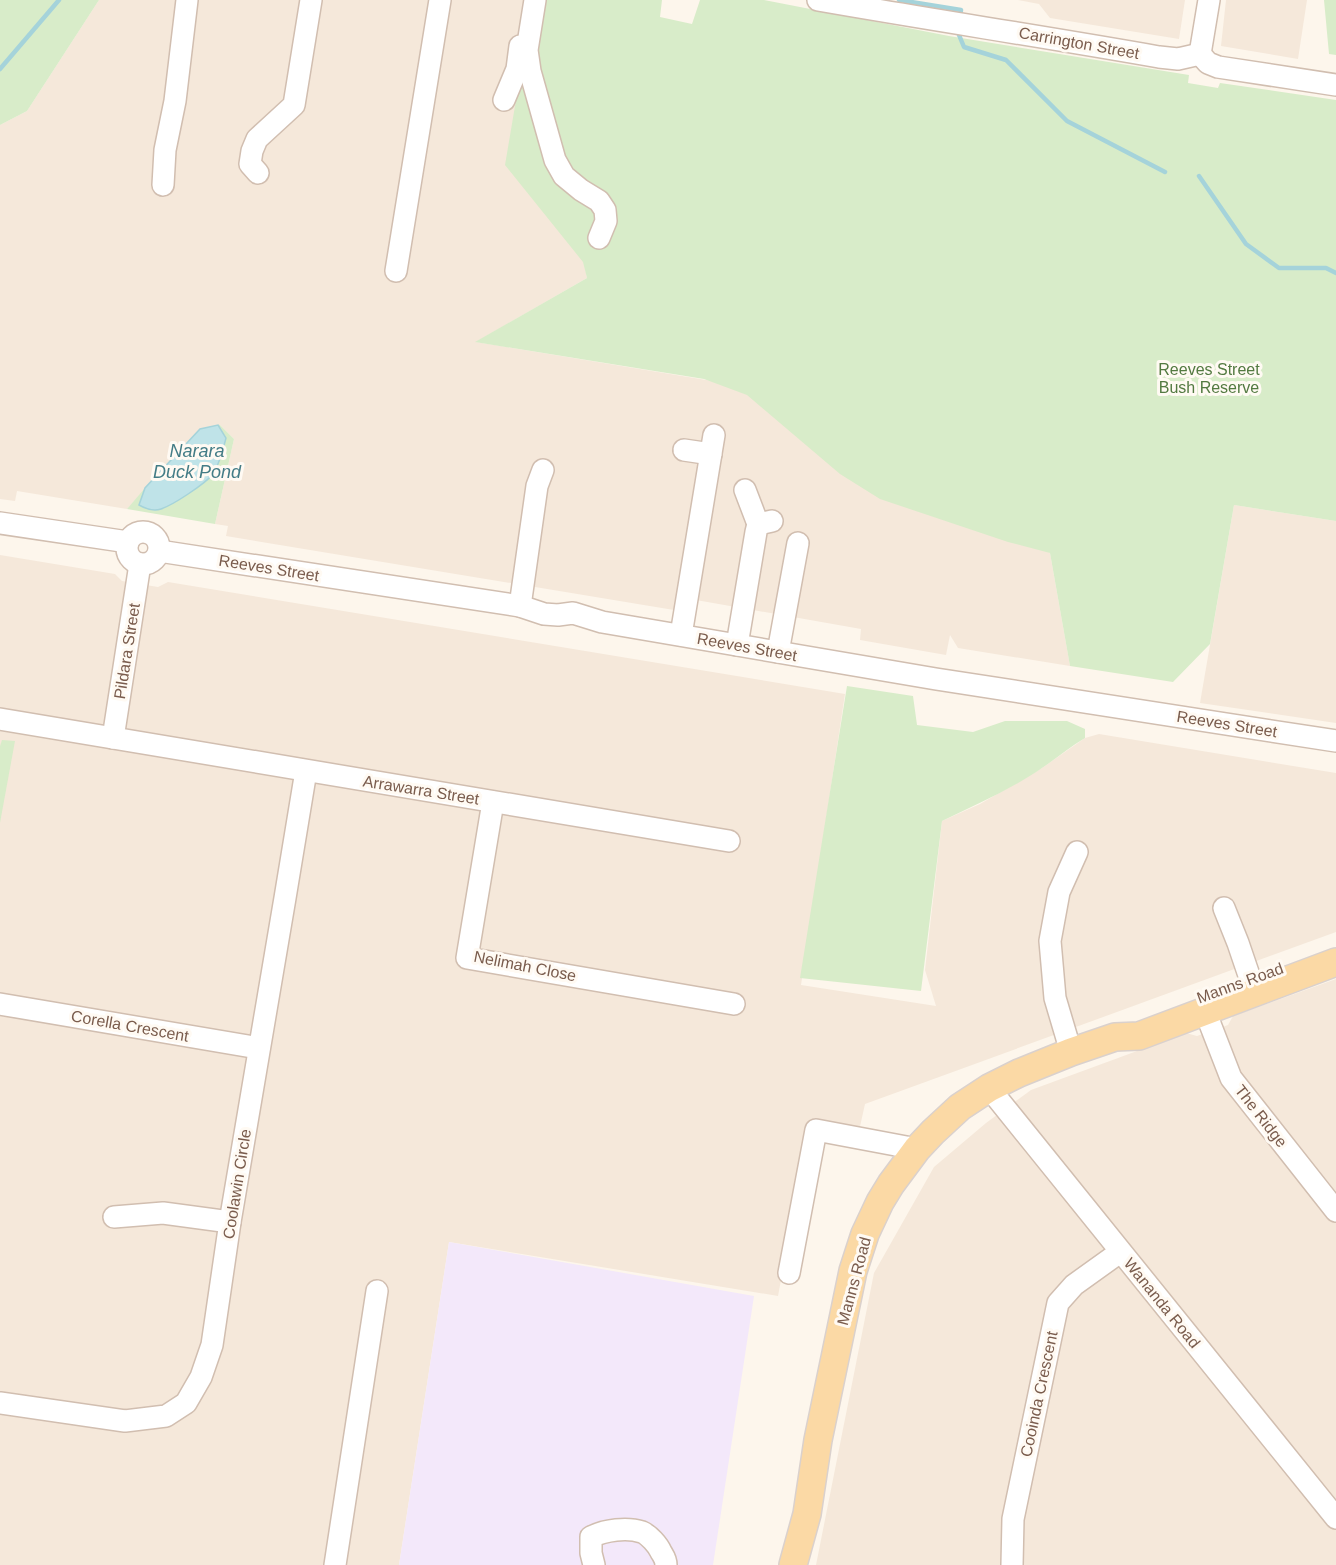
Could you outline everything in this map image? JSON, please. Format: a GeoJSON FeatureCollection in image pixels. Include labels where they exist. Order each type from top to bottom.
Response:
{"type":"FeatureCollection","features":[{"type":"Feature","properties":{"kind":"main road","name":"Manns Road"},"geometry":{"type":"LineString","coordinates":[[793,1565],[807,1514],[818,1440],[847,1296],[859,1251],[880,1202],[917,1149],[960,1107],[989,1088],[1019,1073],[1115,1037],[1139,1036],[1204,1011],[1252,986],[1336,948]]}},
{"type":"Feature","properties":{"kind":"main road","name":"Manns Road"},"geometry":{"type":"LineString","coordinates":[[1115,1037],[1136,1020],[1336,962]]}},
{"type":"Feature","properties":{"kind":"main road","name":"Manns Road"},"geometry":{"type":"LineString","coordinates":[[778,1565],[818,1440]]}},
{"type":"Feature","properties":{"kind":"street"},"geometry":{"type":"LineString","coordinates":[[163,185],[165,150],[175,101],[187,0]]}},
{"type":"Feature","properties":{"kind":"street"},"geometry":{"type":"LineString","coordinates":[[258,173],[250,164],[257,139],[294,105],[312,0]]}},
{"type":"Feature","properties":{"kind":"street"},"geometry":{"type":"LineString","coordinates":[[306,83],[320,0]]}},
{"type":"Feature","properties":{"kind":"street"},"geometry":{"type":"LineString","coordinates":[[396,271],[440,0]]}},
{"type":"Feature","properties":{"kind":"street"},"geometry":{"type":"LineString","coordinates":[[504,100],[520,52],[521,0]]}},
{"type":"Feature","properties":{"kind":"street"},"geometry":{"type":"LineString","coordinates":[[535,0],[527,50],[530,71],[555,160],[564,176],[598,201],[605,210],[606,222],[599,238]]}},
{"type":"Feature","properties":{"kind":"street","name":"Carrington Street"},"geometry":{"type":"LineString","coordinates":[[819,0],[1159,57],[1178,59],[1200,54]]}},
{"type":"Feature","properties":{"kind":"street"},"geometry":{"type":"LineString","coordinates":[[1209,0],[1200,54],[1208,63],[1218,67],[1328,84]]}},
{"type":"Feature","properties":{"kind":"street"},"geometry":{"type":"LineString","coordinates":[[681,635],[713,444],[684,450]]}},
{"type":"Feature","properties":{"kind":"street"},"geometry":{"type":"LineString","coordinates":[[520,606],[537,486],[543,470]]}},
{"type":"Feature","properties":{"kind":"street"},"geometry":{"type":"LineString","coordinates":[[737,645],[765,523],[745,490]]}},
{"type":"Feature","properties":{"kind":"street"},"geometry":{"type":"LineString","coordinates":[[0,523],[128,542]]}},
{"type":"Feature","properties":{"kind":"street"},"geometry":{"type":"LineString","coordinates":[[150,533],[158,541],[159,551],[154,560],[145,565],[140,564],[134,562],[128,554],[128,542],[134,534],[150,533]]}},
{"type":"Feature","properties":{"kind":"street"},"geometry":{"type":"LineString","coordinates":[[778,652],[798,543]]}},
{"type":"Feature","properties":{"kind":"street","name":"Reeves Street"},"geometry":{"type":"LineString","coordinates":[[159,551],[520,606],[544,614],[573,613],[602,622],[936,679],[1336,741]]}},
{"type":"Feature","properties":{"kind":"street","name":"Pildara Street"},"geometry":{"type":"LineString","coordinates":[[113,738],[140,564]]}},
{"type":"Feature","properties":{"kind":"street"},"geometry":{"type":"LineString","coordinates":[[0,719],[113,738]]}},
{"type":"Feature","properties":{"kind":"street","name":"Arrawarra Street"},"geometry":{"type":"LineString","coordinates":[[113,738],[729,841]]}},
{"type":"Feature","properties":{"kind":"street","name":"Coolawin Circle"},"geometry":{"type":"LineString","coordinates":[[0,1403],[125,1421],[166,1416],[186,1403],[201,1377],[212,1345],[230,1222],[306,771]]}},
{"type":"Feature","properties":{"kind":"street","name":"Nelimah Close"},"geometry":{"type":"LineString","coordinates":[[493,802],[467,958],[734,1004]]}},
{"type":"Feature","properties":{"kind":"street"},"geometry":{"type":"LineString","coordinates":[[1071,1052],[1055,998],[1050,941],[1059,892],[1077,852]]}},
{"type":"Feature","properties":{"kind":"street"},"geometry":{"type":"LineString","coordinates":[[1224,908],[1252,986]]}},
{"type":"Feature","properties":{"kind":"street","name":"Corella Crescent"},"geometry":{"type":"LineString","coordinates":[[0,1004],[260,1048]]}},
{"type":"Feature","properties":{"kind":"street","name":"The Ridge"},"geometry":{"type":"LineString","coordinates":[[1204,1011],[1231,1078],[1329,1190],[1336,1211]]}},
{"type":"Feature","properties":{"kind":"street","name":"Wananda Road"},"geometry":{"type":"LineString","coordinates":[[989,1088],[1336,1518]]}},
{"type":"Feature","properties":{"kind":"street"},"geometry":{"type":"LineString","coordinates":[[789,1273],[816,1130],[917,1149]]}},
{"type":"Feature","properties":{"kind":"street"},"geometry":{"type":"LineString","coordinates":[[114,1217],[163,1213],[230,1222]]}},
{"type":"Feature","properties":{"kind":"street","name":"Cooinda Crescent"},"geometry":{"type":"LineString","coordinates":[[1012,1565],[1013,1519],[1058,1303],[1074,1285],[1120,1252]]}},
{"type":"Feature","properties":{"kind":"street"},"geometry":{"type":"LineString","coordinates":[[335,1565],[377,1291]]}},
{"type":"Feature","properties":{"kind":"street"},"geometry":{"type":"LineString","coordinates":[[594,1565],[591,1537],[601,1532],[628,1530],[644,1533],[658,1546],[666,1560],[666,1565]]}},
{"type":"Feature","properties":{"kind":"shaded area"},"geometry":{"type":"Polygon","coordinates":[[[99,0],[533,0],[587,278],[476,342],[761,389],[1050,553],[1070,666],[958,648],[950,635],[946,655],[860,640],[861,629],[696,600],[692,613],[226,536],[228,526],[215,524],[234,439],[220,425],[200,429],[127,509],[17,491],[15,501],[0,499],[0,125],[27,111],[99,0]]]}},
{"type":"Feature","properties":{"kind":"shaded area"},"geometry":{"type":"Polygon","coordinates":[[[1018,0],[1185,0],[1179,39],[1050,18],[1039,4],[1018,0]]]}},
{"type":"Feature","properties":{"kind":"shaded area"},"geometry":{"type":"Polygon","coordinates":[[[1226,0],[1307,0],[1298,59],[1221,46],[1226,0]]]}},
{"type":"Feature","properties":{"kind":"shaded area"},"geometry":{"type":"Polygon","coordinates":[[[1234,505],[1336,521],[1336,723],[1200,703],[1234,505]]]}},
{"type":"Feature","properties":{"kind":"shaded area"},"geometry":{"type":"Polygon","coordinates":[[[0,555],[115,574],[122,581],[158,587],[168,582],[845,694],[801,985],[936,1006],[925,970],[942,821],[980,804],[1042,768],[1085,738],[1099,734],[1336,773],[1336,932],[865,1104],[859,1131],[808,1137],[778,1296],[449,1242],[399,1565],[0,1565],[0,555]]]}},
{"type":"Feature","properties":{"kind":"shaded area"},"geometry":{"type":"Polygon","coordinates":[[[1336,979],[1336,1565],[816,1565],[874,1273],[934,1167],[986,1123],[1031,1090],[1186,1033],[1197,1036],[1228,1025],[1233,1016],[1336,979]]]}},
{"type":"Feature","properties":{"kind":"shaded area"},"geometry":{"type":"Polygon","coordinates":[[[449,1242],[754,1296],[713,1565],[399,1565],[449,1242]]]}},
{"type":"Feature","properties":{"kind":"green space"},"geometry":{"type":"Polygon","coordinates":[[[0,0],[99,0],[27,111],[0,125],[0,0]]]}},
{"type":"Feature","properties":{"kind":"green space","name":"Reeves Street Bush Reserve"},"geometry":{"type":"Polygon","coordinates":[[[533,0],[662,0],[660,17],[692,24],[700,0],[764,0],[949,36],[1189,75],[1188,83],[1218,88],[1220,83],[1336,100],[1336,521],[1234,505],[1210,644],[1173,682],[1070,666],[1050,553],[1008,542],[880,499],[840,474],[747,395],[704,379],[475,342],[587,278],[583,262],[505,165],[533,0]]]}},
{"type":"Feature","properties":{"kind":"green space"},"geometry":{"type":"Polygon","coordinates":[[[1324,0],[1336,0],[1336,55],[1329,54],[1324,0]]]}},
{"type":"Feature","properties":{"kind":"green space"},"geometry":{"type":"Polygon","coordinates":[[[218,425],[234,439],[215,524],[127,509],[145,488],[139,505],[226,438],[218,425]]]}},
{"type":"Feature","properties":{"kind":"green space"},"geometry":{"type":"Polygon","coordinates":[[[847,686],[913,696],[917,725],[973,732],[1005,721],[1067,721],[1085,729],[1085,738],[1030,776],[942,821],[921,991],[800,978],[847,686]]]}},
{"type":"Feature","properties":{"kind":"green space"},"geometry":{"type":"Polygon","coordinates":[[[2,740],[15,741],[0,823],[0,746],[2,740]]]}},
{"type":"Feature","properties":{"kind":"water","name":"Narara Duck Pond"},"geometry":{"type":"Polygon","coordinates":[[[218,425],[226,438],[213,474],[188,494],[161,509],[150,510],[139,505],[145,488],[200,429],[218,425]]]}},
{"type":"Feature","properties":{"kind":"waterway"},"geometry":{"type":"LineString","coordinates":[[0,69],[59,0]]}},
{"type":"Feature","properties":{"kind":"waterway"},"geometry":{"type":"LineString","coordinates":[[899,0],[961,10],[960,17]]}},
{"type":"Feature","properties":{"kind":"waterway"},"geometry":{"type":"LineString","coordinates":[[959,29],[964,47],[1006,60],[1067,121],[1165,172]]}},
{"type":"Feature","properties":{"kind":"waterway"},"geometry":{"type":"LineString","coordinates":[[1199,176],[1246,244],[1279,268],[1326,268],[1336,273]]}}]}
